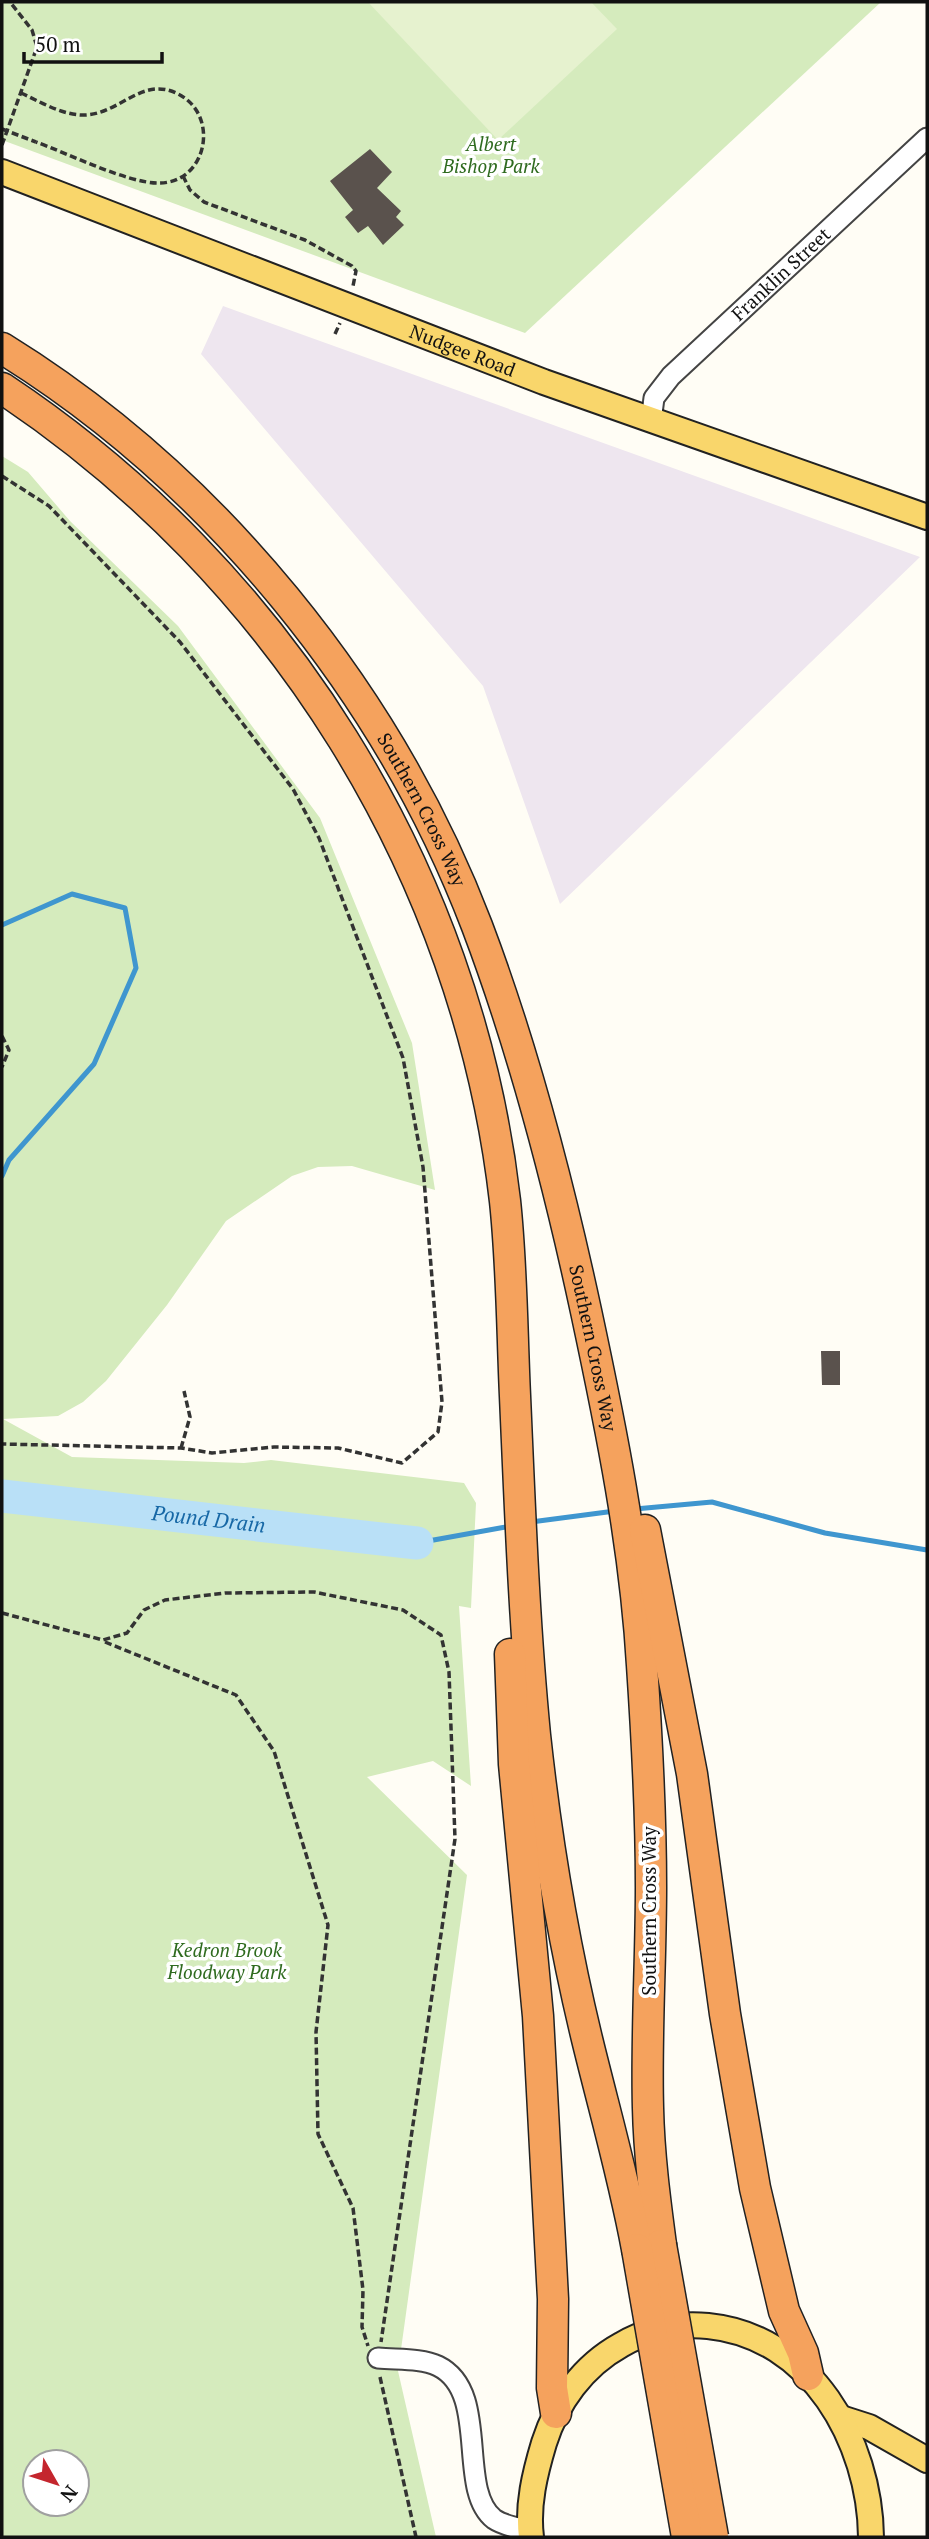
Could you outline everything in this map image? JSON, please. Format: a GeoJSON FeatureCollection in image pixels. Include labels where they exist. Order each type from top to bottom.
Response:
{"type":"FeatureCollection","features":[{"type":"Feature","properties":{"kind":"highway","name":"Southern Cross Way"},"geometry":{"type":"LineString","coordinates":[[6,351],[109,426],[200,507],[281,595],[321,646],[403,773],[471,913],[502,998],[543,1131],[576,1266],[612,1443],[625,1473],[637,1535],[649,1777],[649,2247],[687,2537]]}},
{"type":"Feature","properties":{"kind":"highway","name":"Southern Cross Way"},"geometry":{"type":"LineString","coordinates":[[6,390],[91,453],[141,496],[238,595],[327,713],[360,764],[404,846],[448,950],[467,1007],[498,1153],[509,1250],[522,1548],[517,1580],[549,1838],[587,2039],[624,2178],[649,2247],[713,2537]]}},
{"type":"Feature","properties":{"kind":"highway"},"geometry":{"type":"LineString","coordinates":[[637,1535],[692,1774],[725,2014],[755,2188],[784,2311],[803,2353],[808,2375]]}},
{"type":"Feature","properties":{"kind":"highway"},"geometry":{"type":"LineString","coordinates":[[517,1580],[511,1719],[521,1855],[538,2016],[554,2320],[552,2388],[556,2413]]}},
{"type":"Feature","properties":{"kind":"main road","name":"Nudgee Road"},"geometry":{"type":"LineString","coordinates":[[9,175],[358,312],[651,421],[927,517]]}},
{"type":"Feature","properties":{"kind":"main road"},"geometry":{"type":"LineString","coordinates":[[531,2534],[531,2502],[538,2462],[556,2413],[566,2395],[597,2360],[637,2335],[664,2328],[693,2325],[746,2334],[770,2345],[808,2375],[841,2418],[863,2473],[871,2537]]}},
{"type":"Feature","properties":{"kind":"main road"},"geometry":{"type":"LineString","coordinates":[[841,2418],[869,2427],[927,2460]]}},
{"type":"Feature","properties":{"kind":"street","name":"Franklin Street"},"geometry":{"type":"LineString","coordinates":[[651,421],[654,398],[671,376],[927,138]]}},
{"type":"Feature","properties":{"kind":"street"},"geometry":{"type":"LineString","coordinates":[[379,2358],[435,2365],[453,2376],[464,2395],[479,2486],[488,2512],[503,2523],[531,2534]]}},
{"type":"Feature","properties":{"kind":"path"},"geometry":{"type":"LineString","coordinates":[[2,145],[35,56],[37,43],[30,26],[10,2]]}},
{"type":"Feature","properties":{"kind":"path"},"geometry":{"type":"LineString","coordinates":[[2,129],[147,182],[165,183],[183,176],[200,156],[204,128],[193,105],[175,92],[160,88],[145,90],[107,111],[81,115],[62,111],[21,93]]}},
{"type":"Feature","properties":{"kind":"path"},"geometry":{"type":"LineString","coordinates":[[183,176],[190,190],[204,202],[305,240],[340,259],[356,271],[355,282]]}},
{"type":"Feature","properties":{"kind":"path"},"geometry":{"type":"LineString","coordinates":[[2,476],[49,506],[171,632],[293,789],[320,838],[403,1058],[421,1154],[441,1390],[438,1432],[402,1463],[338,1448],[274,1447],[212,1453],[181,1448],[2,1444]]}},
{"type":"Feature","properties":{"kind":"path"},"geometry":{"type":"LineString","coordinates":[[2,1036],[9,1050],[2,1067]]}},
{"type":"Feature","properties":{"kind":"path"},"geometry":{"type":"LineString","coordinates":[[181,1448],[190,1417],[184,1391]]}},
{"type":"Feature","properties":{"kind":"path"},"geometry":{"type":"LineString","coordinates":[[103,1640],[127,1633],[144,1610],[165,1600],[225,1593],[314,1592],[403,1609],[441,1635],[449,1672],[455,1839],[379,2358],[382,2389],[416,2537]]}},
{"type":"Feature","properties":{"kind":"path"},"geometry":{"type":"LineString","coordinates":[[2,1614],[103,1640],[236,1695],[274,1751],[328,1925],[316,2032],[318,2134],[353,2208],[363,2290],[363,2334],[379,2358]]}},
{"type":"Feature","properties":{"kind":"shaded area"},"geometry":{"type":"Polygon","coordinates":[[[223,306],[920,557],[560,904],[483,686],[201,354],[223,306]]]}},
{"type":"Feature","properties":{"kind":"green space","name":"Albert Bishop Park"},"geometry":{"type":"Polygon","coordinates":[[[2,2],[881,2],[525,333],[2,140],[2,2]]]}},
{"type":"Feature","properties":{"kind":"green space"},"geometry":{"type":"Polygon","coordinates":[[[368,2],[591,2],[617,29],[498,140],[368,2]]]}},
{"type":"Feature","properties":{"kind":"green space","name":"Kedron Brook Floodway Park"},"geometry":{"type":"Polygon","coordinates":[[[2,456],[28,472],[70,521],[178,626],[320,818],[412,1043],[435,1190],[352,1166],[318,1167],[292,1176],[226,1221],[167,1305],[106,1381],[83,1402],[58,1416],[3,1419],[72,1457],[244,1463],[271,1460],[464,1483],[476,1503],[471,1608],[459,1606],[471,1786],[433,1761],[367,1777],[467,1875],[398,2371],[436,2537],[2,2537],[2,456]]]}},
{"type":"Feature","properties":{"kind":"building"},"geometry":{"type":"Polygon","coordinates":[[[370,149],[392,172],[377,188],[401,211],[396,217],[404,225],[383,245],[368,226],[358,233],[345,217],[353,210],[330,181],[370,149]]]}},
{"type":"Feature","properties":{"kind":"building"},"geometry":{"type":"Polygon","coordinates":[[[821,1351],[840,1351],[840,1385],[822,1385],[821,1351]]]}},
{"type":"Feature","properties":{"kind":"waterway"},"geometry":{"type":"LineString","coordinates":[[2,925],[72,894],[125,908],[136,968],[94,1064],[9,1160],[2,1176]]}},
{"type":"Feature","properties":{"kind":"waterway","name":"Pound Drain"},"geometry":{"type":"LineString","coordinates":[[2,1496],[417,1543]]}},
{"type":"Feature","properties":{"kind":"waterway"},"geometry":{"type":"LineString","coordinates":[[635,1509],[712,1502],[825,1533],[927,1550]]}},
{"type":"Feature","properties":{"kind":"waterway"},"geometry":{"type":"LineString","coordinates":[[531,1522],[615,1511]]}},
{"type":"Feature","properties":{"kind":"waterway"},"geometry":{"type":"LineString","coordinates":[[417,1543],[511,1526]]}}]}
